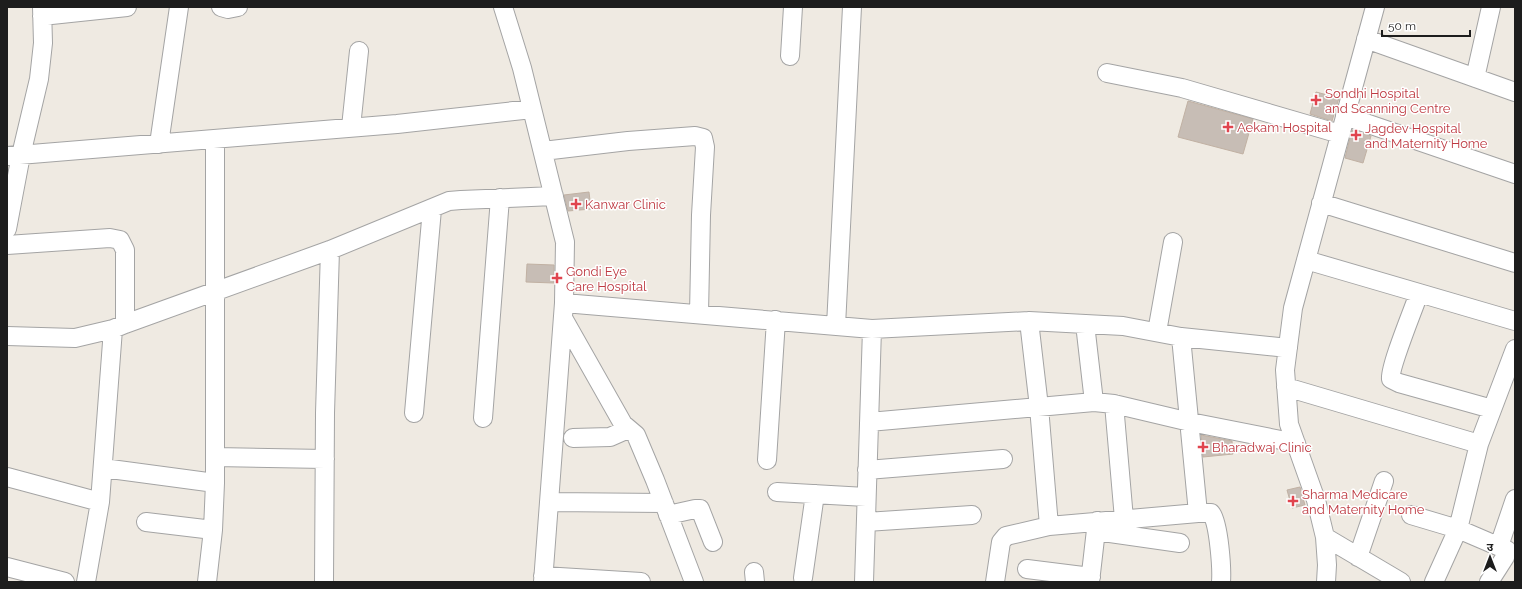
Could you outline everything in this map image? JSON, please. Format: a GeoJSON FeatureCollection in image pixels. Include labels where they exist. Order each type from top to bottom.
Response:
{"type":"FeatureCollection","features":[{"type":"Feature","properties":{"kind":"street"},"geometry":{"type":"LineString","coordinates":[[7,229],[14,156],[39,80],[43,50],[42,11],[127,7]]}},
{"type":"Feature","properties":{"kind":"street"},"geometry":{"type":"LineString","coordinates":[[158,144],[179,7]]}},
{"type":"Feature","properties":{"kind":"street"},"geometry":{"type":"LineString","coordinates":[[221,7],[228,9],[238,7]]}},
{"type":"Feature","properties":{"kind":"street"},"geometry":{"type":"LineString","coordinates":[[503,7],[522,68],[565,242],[563,311],[543,579],[641,582]]}},
{"type":"Feature","properties":{"kind":"street"},"geometry":{"type":"LineString","coordinates":[[790,56],[793,7]]}},
{"type":"Feature","properties":{"kind":"street"},"geometry":{"type":"LineString","coordinates":[[836,326],[852,7]]}},
{"type":"Feature","properties":{"kind":"street"},"geometry":{"type":"LineString","coordinates":[[1326,582],[1327,565],[1325,537],[1316,500],[1289,424],[1285,370],[1293,308],[1375,7]]}},
{"type":"Feature","properties":{"kind":"street"},"geometry":{"type":"LineString","coordinates":[[1475,78],[1491,7]]}},
{"type":"Feature","properties":{"kind":"street"},"geometry":{"type":"LineString","coordinates":[[1366,40],[1515,92]]}},
{"type":"Feature","properties":{"kind":"street"},"geometry":{"type":"LineString","coordinates":[[351,127],[359,51]]}},
{"type":"Feature","properties":{"kind":"street"},"geometry":{"type":"LineString","coordinates":[[1106,73],[1182,88],[1340,134]]}},
{"type":"Feature","properties":{"kind":"street"},"geometry":{"type":"LineString","coordinates":[[14,156],[398,124],[532,109]]}},
{"type":"Feature","properties":{"kind":"street"},"geometry":{"type":"LineString","coordinates":[[1345,116],[1515,174]]}},
{"type":"Feature","properties":{"kind":"street"},"geometry":{"type":"LineString","coordinates":[[543,151],[695,136],[703,138],[705,147],[701,215],[699,314]]}},
{"type":"Feature","properties":{"kind":"street"},"geometry":{"type":"LineString","coordinates":[[206,582],[213,530],[215,483],[216,290],[214,139]]}},
{"type":"Feature","properties":{"kind":"street"},"geometry":{"type":"LineString","coordinates":[[7,336],[75,338],[119,326],[330,250],[454,200],[554,196]]}},
{"type":"Feature","properties":{"kind":"street"},"geometry":{"type":"LineString","coordinates":[[483,418],[500,198]]}},
{"type":"Feature","properties":{"kind":"street"},"geometry":{"type":"LineString","coordinates":[[1321,203],[1515,263]]}},
{"type":"Feature","properties":{"kind":"street"},"geometry":{"type":"LineString","coordinates":[[414,413],[432,209]]}},
{"type":"Feature","properties":{"kind":"street"},"geometry":{"type":"LineString","coordinates":[[7,245],[110,238],[120,240],[125,250],[119,326],[100,502],[86,582]]}},
{"type":"Feature","properties":{"kind":"street"},"geometry":{"type":"LineString","coordinates":[[1158,332],[1173,242]]}},
{"type":"Feature","properties":{"kind":"street"},"geometry":{"type":"LineString","coordinates":[[324,582],[325,459],[330,250]]}},
{"type":"Feature","properties":{"kind":"street"},"geometry":{"type":"LineString","coordinates":[[1306,260],[1515,322]]}},
{"type":"Feature","properties":{"kind":"street"},"geometry":{"type":"LineString","coordinates":[[1419,293],[1396,357],[1391,379],[1400,383],[1492,409]]}},
{"type":"Feature","properties":{"kind":"street"},"geometry":{"type":"LineString","coordinates":[[563,311],[699,314],[872,329],[1029,321],[1123,326],[1181,337],[1288,348]]}},
{"type":"Feature","properties":{"kind":"street"},"geometry":{"type":"LineString","coordinates":[[563,311],[622,424],[636,435],[694,582]]}},
{"type":"Feature","properties":{"kind":"street"},"geometry":{"type":"LineString","coordinates":[[768,460],[776,320]]}},
{"type":"Feature","properties":{"kind":"street"},"geometry":{"type":"LineString","coordinates":[[1029,321],[1039,407],[1049,526]]}},
{"type":"Feature","properties":{"kind":"street"},"geometry":{"type":"LineString","coordinates":[[1085,324],[1094,402]]}},
{"type":"Feature","properties":{"kind":"street"},"geometry":{"type":"LineString","coordinates":[[864,582],[872,329]]}},
{"type":"Feature","properties":{"kind":"street"},"geometry":{"type":"LineString","coordinates":[[1181,337],[1198,513]]}},
{"type":"Feature","properties":{"kind":"street"},"geometry":{"type":"LineString","coordinates":[[1434,582],[1458,529],[1479,444],[1515,349]]}},
{"type":"Feature","properties":{"kind":"street"},"geometry":{"type":"LineString","coordinates":[[1286,387],[1479,444]]}},
{"type":"Feature","properties":{"kind":"street"},"geometry":{"type":"LineString","coordinates":[[869,422],[1094,402],[1114,404],[1190,422],[1296,443]]}},
{"type":"Feature","properties":{"kind":"street"},"geometry":{"type":"LineString","coordinates":[[1114,404],[1124,519]]}},
{"type":"Feature","properties":{"kind":"street"},"geometry":{"type":"LineString","coordinates":[[573,438],[610,436],[628,430]]}},
{"type":"Feature","properties":{"kind":"street"},"geometry":{"type":"LineString","coordinates":[[215,457],[325,459]]}},
{"type":"Feature","properties":{"kind":"street"},"geometry":{"type":"LineString","coordinates":[[867,470],[1003,459]]}},
{"type":"Feature","properties":{"kind":"street"},"geometry":{"type":"LineString","coordinates":[[103,468],[215,483]]}},
{"type":"Feature","properties":{"kind":"street"},"geometry":{"type":"LineString","coordinates":[[7,477],[100,502]]}},
{"type":"Feature","properties":{"kind":"street"},"geometry":{"type":"LineString","coordinates":[[1358,557],[1384,481]]}},
{"type":"Feature","properties":{"kind":"street"},"geometry":{"type":"LineString","coordinates":[[777,492],[866,497]]}},
{"type":"Feature","properties":{"kind":"street"},"geometry":{"type":"LineString","coordinates":[[803,578],[815,494]]}},
{"type":"Feature","properties":{"kind":"street"},"geometry":{"type":"LineString","coordinates":[[1499,546],[1515,499]]}},
{"type":"Feature","properties":{"kind":"street"},"geometry":{"type":"LineString","coordinates":[[549,502],[666,509],[700,509],[713,542]]}},
{"type":"Feature","properties":{"kind":"street"},"geometry":{"type":"LineString","coordinates":[[1097,526],[1124,519],[1211,513],[1214,519],[1220,551],[1221,582]]}},
{"type":"Feature","properties":{"kind":"street"},"geometry":{"type":"LineString","coordinates":[[1411,514],[1458,529],[1507,550],[1507,553],[1489,582]]}},
{"type":"Feature","properties":{"kind":"street"},"geometry":{"type":"LineString","coordinates":[[866,522],[972,515]]}},
{"type":"Feature","properties":{"kind":"street"},"geometry":{"type":"LineString","coordinates":[[146,522],[213,530]]}},
{"type":"Feature","properties":{"kind":"street"},"geometry":{"type":"LineString","coordinates":[[995,582],[1000,546],[1003,538],[1049,526],[1097,526],[1180,543]]}},
{"type":"Feature","properties":{"kind":"street"},"geometry":{"type":"LineString","coordinates":[[1027,569],[1091,579],[1097,526]]}},
{"type":"Feature","properties":{"kind":"street"},"geometry":{"type":"LineString","coordinates":[[1325,537],[1401,582]]}},
{"type":"Feature","properties":{"kind":"street"},"geometry":{"type":"LineString","coordinates":[[7,567],[65,582]]}},
{"type":"Feature","properties":{"kind":"building"},"geometry":{"type":"Polygon","coordinates":[[[1316,92],[1339,98],[1332,121],[1310,114],[1316,92]]]}},
{"type":"Feature","properties":{"kind":"building"},"geometry":{"type":"Polygon","coordinates":[[[1188,101],[1253,119],[1243,154],[1178,137],[1188,101]]]}},
{"type":"Feature","properties":{"kind":"building"},"geometry":{"type":"Polygon","coordinates":[[[1352,130],[1371,136],[1363,163],[1345,158],[1352,130]]]}},
{"type":"Feature","properties":{"kind":"building"},"geometry":{"type":"Polygon","coordinates":[[[589,192],[591,209],[568,211],[564,195],[589,192]]]}},
{"type":"Feature","properties":{"kind":"building"},"geometry":{"type":"Polygon","coordinates":[[[527,264],[554,265],[554,283],[526,282],[527,264]]]}},
{"type":"Feature","properties":{"kind":"building"},"geometry":{"type":"Polygon","coordinates":[[[1201,435],[1232,441],[1233,454],[1203,457],[1201,435]]]}},
{"type":"Feature","properties":{"kind":"building"},"geometry":{"type":"Polygon","coordinates":[[[1300,487],[1305,505],[1292,508],[1287,490],[1300,487]]]}},
{"type":"Feature","properties":{"kind":"place","name":"Sondhi Hospital and Scanning Centre"},"geometry":{"type":"Point","coordinates":[1316,100]}},
{"type":"Feature","properties":{"kind":"place","name":"Aekam Hospital"},"geometry":{"type":"Point","coordinates":[1228,127]}},
{"type":"Feature","properties":{"kind":"place","name":"Jagdev Hospital and Maternity Home"},"geometry":{"type":"Point","coordinates":[1356,135]}},
{"type":"Feature","properties":{"kind":"place","name":"Kanwar Clinic"},"geometry":{"type":"Point","coordinates":[576,204]}},
{"type":"Feature","properties":{"kind":"place","name":"Gondi Eye Care Hospital"},"geometry":{"type":"Point","coordinates":[557,278]}},
{"type":"Feature","properties":{"kind":"place","name":"Bharadwaj Clinic"},"geometry":{"type":"Point","coordinates":[1203,447]}},
{"type":"Feature","properties":{"kind":"place","name":"Sharma Medicare and Maternity Home"},"geometry":{"type":"Point","coordinates":[1293,501]}}]}
